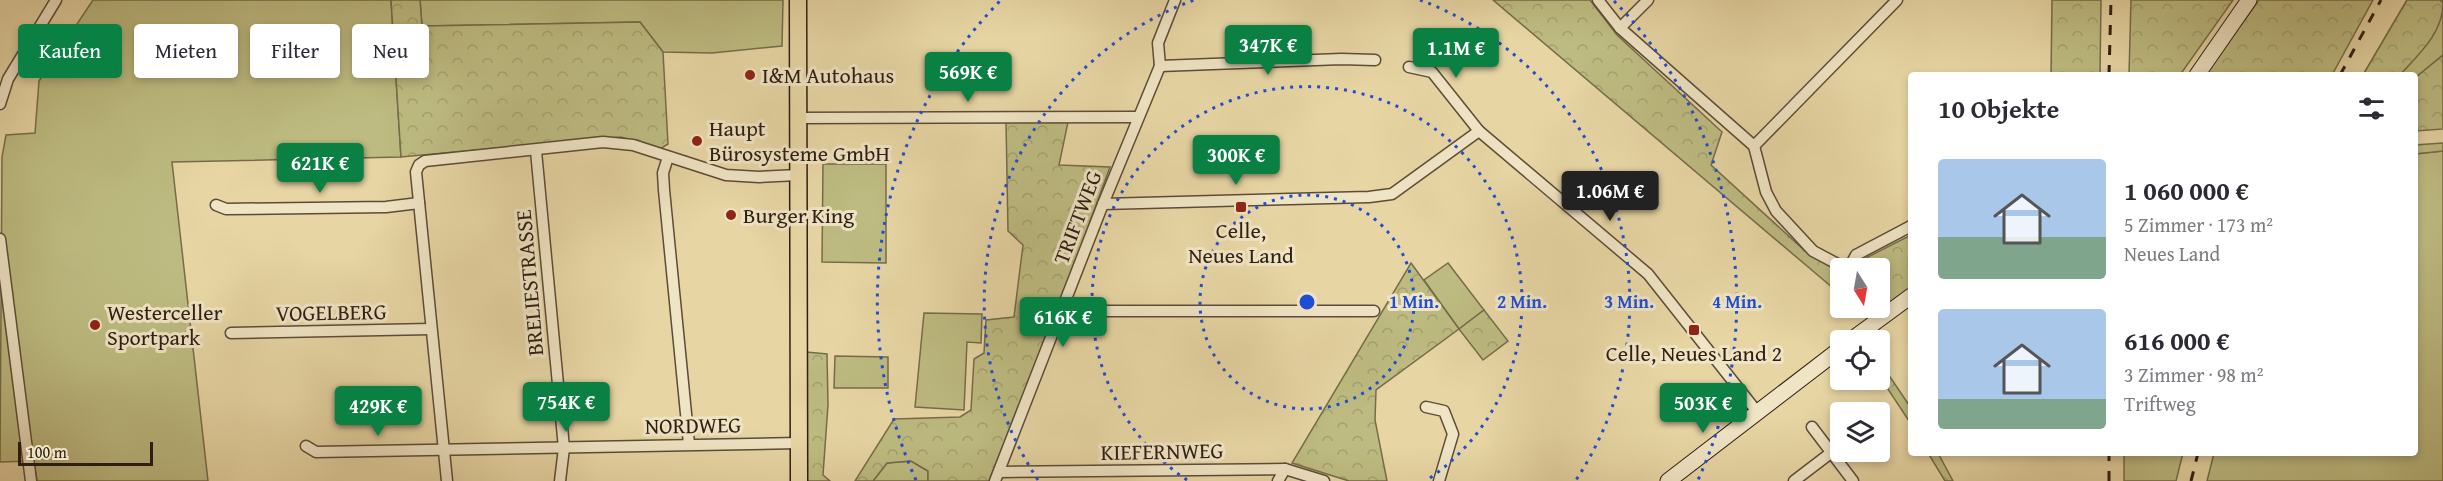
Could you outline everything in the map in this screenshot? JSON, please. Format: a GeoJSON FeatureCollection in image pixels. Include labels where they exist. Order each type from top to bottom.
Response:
{"type":"FeatureCollection","features":[{"type":"Feature","properties":{"kind":"main road"},"geometry":{"type":"LineString","coordinates":[[798,0],[798,481]]}},
{"type":"Feature","properties":{"kind":"street"},"geometry":{"type":"LineString","coordinates":[[0,104],[8,79],[56,0]]}},
{"type":"Feature","properties":{"kind":"street","name":"TRIFTWEG"},"geometry":{"type":"LineString","coordinates":[[997,476],[1137,117],[1160,66],[1158,43],[1174,0]]}},
{"type":"Feature","properties":{"kind":"street"},"geometry":{"type":"LineString","coordinates":[[1598,0],[1620,28],[1754,146],[1766,192],[1776,211],[1813,251],[1830,260]]}},
{"type":"Feature","properties":{"kind":"street"},"geometry":{"type":"LineString","coordinates":[[1620,28],[1648,0]]}},
{"type":"Feature","properties":{"kind":"street"},"geometry":{"type":"LineString","coordinates":[[1754,146],[1897,0]]}},
{"type":"Feature","properties":{"kind":"street"},"geometry":{"type":"LineString","coordinates":[[2200,72],[2249,0]]}},
{"type":"Feature","properties":{"kind":"street"},"geometry":{"type":"LineString","coordinates":[[1160,66],[1341,59],[1376,60]]}},
{"type":"Feature","properties":{"kind":"street"},"geometry":{"type":"LineString","coordinates":[[1409,67],[1432,72],[1479,131],[1648,274],[1758,413]]}},
{"type":"Feature","properties":{"kind":"street"},"geometry":{"type":"LineString","coordinates":[[799,118],[1137,117]]}},
{"type":"Feature","properties":{"kind":"street"},"geometry":{"type":"LineString","coordinates":[[1103,204],[1369,197],[1392,194],[1479,131]]}},
{"type":"Feature","properties":{"kind":"street"},"geometry":{"type":"LineString","coordinates":[[447,481],[416,172],[419,165],[425,161],[536,151],[603,142],[633,144],[668,158],[726,175],[759,177],[798,175]]}},
{"type":"Feature","properties":{"kind":"street","name":"BRELIESTRASSE"},"geometry":{"type":"LineString","coordinates":[[536,151],[564,448],[560,481]]}},
{"type":"Feature","properties":{"kind":"street"},"geometry":{"type":"LineString","coordinates":[[668,158],[663,173],[664,190],[689,444]]}},
{"type":"Feature","properties":{"kind":"street"},"geometry":{"type":"LineString","coordinates":[[216,206],[226,210],[386,207],[419,203]]}},
{"type":"Feature","properties":{"kind":"street"},"geometry":{"type":"LineString","coordinates":[[1854,258],[1908,228]]}},
{"type":"Feature","properties":{"kind":"street"},"geometry":{"type":"LineString","coordinates":[[0,239],[31,481]]}},
{"type":"Feature","properties":{"kind":"street"},"geometry":{"type":"LineString","coordinates":[[1890,304],[1908,297]]}},
{"type":"Feature","properties":{"kind":"street"},"geometry":{"type":"LineString","coordinates":[[1062,311],[1374,311]]}},
{"type":"Feature","properties":{"kind":"street"},"geometry":{"type":"LineString","coordinates":[[1861,330],[1872,318]]}},
{"type":"Feature","properties":{"kind":"street","name":"VOGELBERG"},"geometry":{"type":"LineString","coordinates":[[231,333],[431,329]]}},
{"type":"Feature","properties":{"kind":"street"},"geometry":{"type":"LineString","coordinates":[[1668,481],[1830,357]]}},
{"type":"Feature","properties":{"kind":"street"},"geometry":{"type":"LineString","coordinates":[[1426,407],[1444,411],[1453,434],[1439,481]]}},
{"type":"Feature","properties":{"kind":"street"},"geometry":{"type":"LineString","coordinates":[[1812,427],[1830,450]]}},
{"type":"Feature","properties":{"kind":"street","name":"NORDWEG"},"geometry":{"type":"LineString","coordinates":[[444,450],[798,442]]}},
{"type":"Feature","properties":{"kind":"street"},"geometry":{"type":"LineString","coordinates":[[306,446],[316,452],[444,450]]}},
{"type":"Feature","properties":{"kind":"street"},"geometry":{"type":"LineString","coordinates":[[1794,481],[1830,454]]}},
{"type":"Feature","properties":{"kind":"street"},"geometry":{"type":"LineString","coordinates":[[1839,462],[1853,481]]}},
{"type":"Feature","properties":{"kind":"street"},"geometry":{"type":"LineString","coordinates":[[1278,481],[1285,469]]}},
{"type":"Feature","properties":{"kind":"street","name":"KIEFERNWEG"},"geometry":{"type":"LineString","coordinates":[[997,476],[1285,469],[1324,481]]}},
{"type":"Feature","properties":{"kind":"green space"},"geometry":{"type":"Polygon","coordinates":[[[93,0],[391,0],[393,24],[352,24],[352,78],[396,78],[401,157],[172,162],[208,481],[37,481],[34,461],[0,462],[2,157],[6,135],[35,133],[41,78],[122,78],[122,24],[77,24],[93,0]]]}},
{"type":"Feature","properties":{"kind":"green space"},"geometry":{"type":"Polygon","coordinates":[[[391,0],[420,0],[422,24],[393,24],[391,0]]]}},
{"type":"Feature","properties":{"kind":"green space"},"geometry":{"type":"Polygon","coordinates":[[[420,0],[783,0],[782,46],[712,53],[663,52],[640,22],[429,26],[429,24],[422,24],[420,0]]]}},
{"type":"Feature","properties":{"kind":"green space"},"geometry":{"type":"Polygon","coordinates":[[[1493,0],[1590,0],[1617,35],[1722,132],[1711,165],[1805,251],[1830,266],[1830,286],[1493,0]]]}},
{"type":"Feature","properties":{"kind":"green space"},"geometry":{"type":"Polygon","coordinates":[[[2052,0],[2101,0],[2100,72],[2051,72],[2052,0]]]}},
{"type":"Feature","properties":{"kind":"green space"},"geometry":{"type":"Polygon","coordinates":[[[2131,0],[2233,0],[2182,72],[2129,72],[2131,0]]]}},
{"type":"Feature","properties":{"kind":"green space"},"geometry":{"type":"Polygon","coordinates":[[[2259,0],[2373,0],[2334,72],[2207,72],[2259,0]]]}},
{"type":"Feature","properties":{"kind":"green space"},"geometry":{"type":"Polygon","coordinates":[[[2407,0],[2443,0],[2443,55],[2418,76],[2418,72],[2365,72],[2407,0]]]}},
{"type":"Feature","properties":{"kind":"green space"},"geometry":{"type":"Polygon","coordinates":[[[2407,0],[2440,0],[2443,3],[2439,24],[2429,42],[2403,72],[2365,72],[2407,0]]]}},
{"type":"Feature","properties":{"kind":"green space"},"geometry":{"type":"Polygon","coordinates":[[[640,22],[663,52],[668,144],[660,149],[621,137],[401,157],[396,78],[429,78],[429,26],[640,22]]]}},
{"type":"Feature","properties":{"kind":"green space"},"geometry":{"type":"Polygon","coordinates":[[[2443,55],[2443,129],[2418,131],[2418,76],[2443,55]]]}},
{"type":"Feature","properties":{"kind":"green space"},"geometry":{"type":"Polygon","coordinates":[[[1006,122],[1068,122],[1059,165],[1110,167],[1058,310],[989,481],[928,481],[928,471],[911,461],[887,463],[873,481],[855,481],[894,419],[960,417],[971,410],[974,359],[984,353],[986,320],[1014,317],[1023,245],[1008,231],[1006,122]]]}},
{"type":"Feature","properties":{"kind":"green space"},"geometry":{"type":"Polygon","coordinates":[[[2443,143],[2443,151],[2418,154],[2418,145],[2443,143]]]}},
{"type":"Feature","properties":{"kind":"green space"},"geometry":{"type":"Polygon","coordinates":[[[2443,151],[2443,481],[2207,481],[2213,456],[2418,456],[2418,154],[2443,151]]]}},
{"type":"Feature","properties":{"kind":"green space"},"geometry":{"type":"Polygon","coordinates":[[[823,164],[886,164],[886,263],[822,262],[823,164]]]}},
{"type":"Feature","properties":{"kind":"green space"},"geometry":{"type":"Polygon","coordinates":[[[1908,237],[1908,290],[1890,302],[1890,258],[1866,258],[1908,237]]]}},
{"type":"Feature","properties":{"kind":"green space"},"geometry":{"type":"Polygon","coordinates":[[[1411,263],[1459,329],[1376,390],[1375,420],[1387,481],[1349,481],[1292,463],[1411,263]]]}},
{"type":"Feature","properties":{"kind":"green space"},"geometry":{"type":"Polygon","coordinates":[[[1448,263],[1484,310],[1459,329],[1424,280],[1448,263]]]}},
{"type":"Feature","properties":{"kind":"green space"},"geometry":{"type":"Polygon","coordinates":[[[1484,310],[1508,341],[1483,360],[1459,329],[1484,310]]]}},
{"type":"Feature","properties":{"kind":"green space"},"geometry":{"type":"Polygon","coordinates":[[[924,313],[982,314],[981,343],[967,342],[964,410],[915,407],[924,313]]]}},
{"type":"Feature","properties":{"kind":"green space"},"geometry":{"type":"Polygon","coordinates":[[[806,352],[827,354],[828,405],[823,475],[830,481],[807,481],[806,352]]]}},
{"type":"Feature","properties":{"kind":"green space"},"geometry":{"type":"Polygon","coordinates":[[[835,356],[888,357],[888,388],[834,388],[835,356]]]}},
{"type":"Feature","properties":{"kind":"green space"},"geometry":{"type":"Polygon","coordinates":[[[1890,377],[1908,404],[1908,419],[1889,390],[1890,377]]]}},
{"type":"Feature","properties":{"kind":"green space"},"geometry":{"type":"Polygon","coordinates":[[[1930,456],[1940,456],[1953,481],[1945,481],[1930,456]]]}},
{"type":"Feature","properties":{"kind":"green space"},"geometry":{"type":"Polygon","coordinates":[[[2124,456],[2182,456],[2176,481],[2124,481],[2124,456]]]}},
{"type":"Feature","properties":{"kind":"green space"},"geometry":{"type":"Polygon","coordinates":[[[911,461],[928,471],[928,481],[873,481],[887,463],[911,461]]]}},
{"type":"Feature","properties":{"kind":"railway"},"geometry":{"type":"LineString","coordinates":[[2109,72],[2111,0]]}},
{"type":"Feature","properties":{"kind":"railway"},"geometry":{"type":"LineString","coordinates":[[2342,72],[2381,0]]}},
{"type":"Feature","properties":{"kind":"railway"},"geometry":{"type":"LineString","coordinates":[[2109,456],[2109,481]]}},
{"type":"Feature","properties":{"kind":"railway"},"geometry":{"type":"LineString","coordinates":[[2191,481],[2197,456]]}},
{"type":"Feature","properties":{"kind":"place","name":"I&M Autohaus"},"geometry":{"type":"Point","coordinates":[750,75]}},
{"type":"Feature","properties":{"kind":"place","name":"Haupt Bürosysteme GmbH"},"geometry":{"type":"Point","coordinates":[697,141]}},
{"type":"Feature","properties":{"kind":"place","name":"Celle, Neues Land"},"geometry":{"type":"Point","coordinates":[1241,207]}},
{"type":"Feature","properties":{"kind":"place","name":"Burger King"},"geometry":{"type":"Point","coordinates":[731,215]}},
{"type":"Feature","properties":{"kind":"place","name":"Westerceller Sportpark"},"geometry":{"type":"Point","coordinates":[95,325]}},
{"type":"Feature","properties":{"kind":"place","name":"Celle, Neues Land 2"},"geometry":{"type":"Point","coordinates":[1694,330]}}]}
